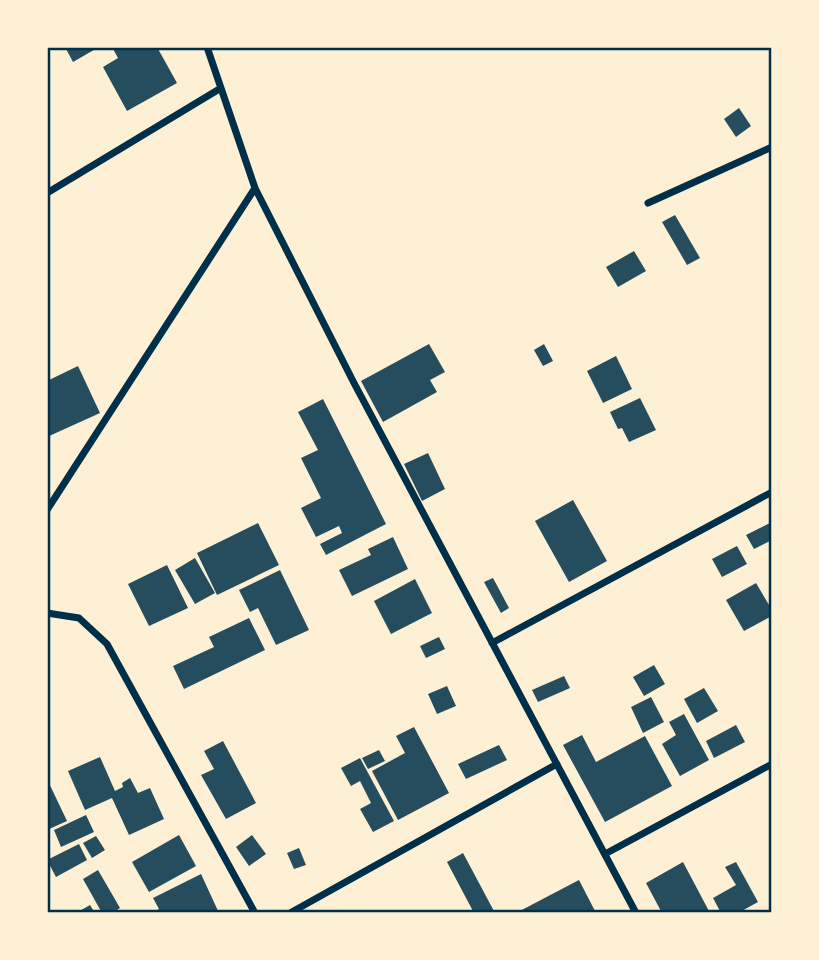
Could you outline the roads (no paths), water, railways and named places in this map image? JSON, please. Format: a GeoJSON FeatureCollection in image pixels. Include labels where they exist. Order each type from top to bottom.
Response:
{"type":"FeatureCollection","features":[{"type":"Feature","properties":{"kind":"street"},"geometry":{"type":"LineString","coordinates":[[207,47],[256,188],[354,383],[636,913]]}},
{"type":"Feature","properties":{"kind":"street"},"geometry":{"type":"LineString","coordinates":[[47,193],[221,88]]}},
{"type":"Feature","properties":{"kind":"street"},"geometry":{"type":"LineString","coordinates":[[648,204],[772,147]]}},
{"type":"Feature","properties":{"kind":"street"},"geometry":{"type":"LineString","coordinates":[[47,510],[256,188]]}},
{"type":"Feature","properties":{"kind":"street"},"geometry":{"type":"LineString","coordinates":[[492,643],[772,492]]}},
{"type":"Feature","properties":{"kind":"street"},"geometry":{"type":"LineString","coordinates":[[47,613],[79,618],[107,644],[255,913]]}},
{"type":"Feature","properties":{"kind":"street"},"geometry":{"type":"LineString","coordinates":[[290,913],[557,764]]}},
{"type":"Feature","properties":{"kind":"street"},"geometry":{"type":"LineString","coordinates":[[605,854],[772,764]]}}]}
